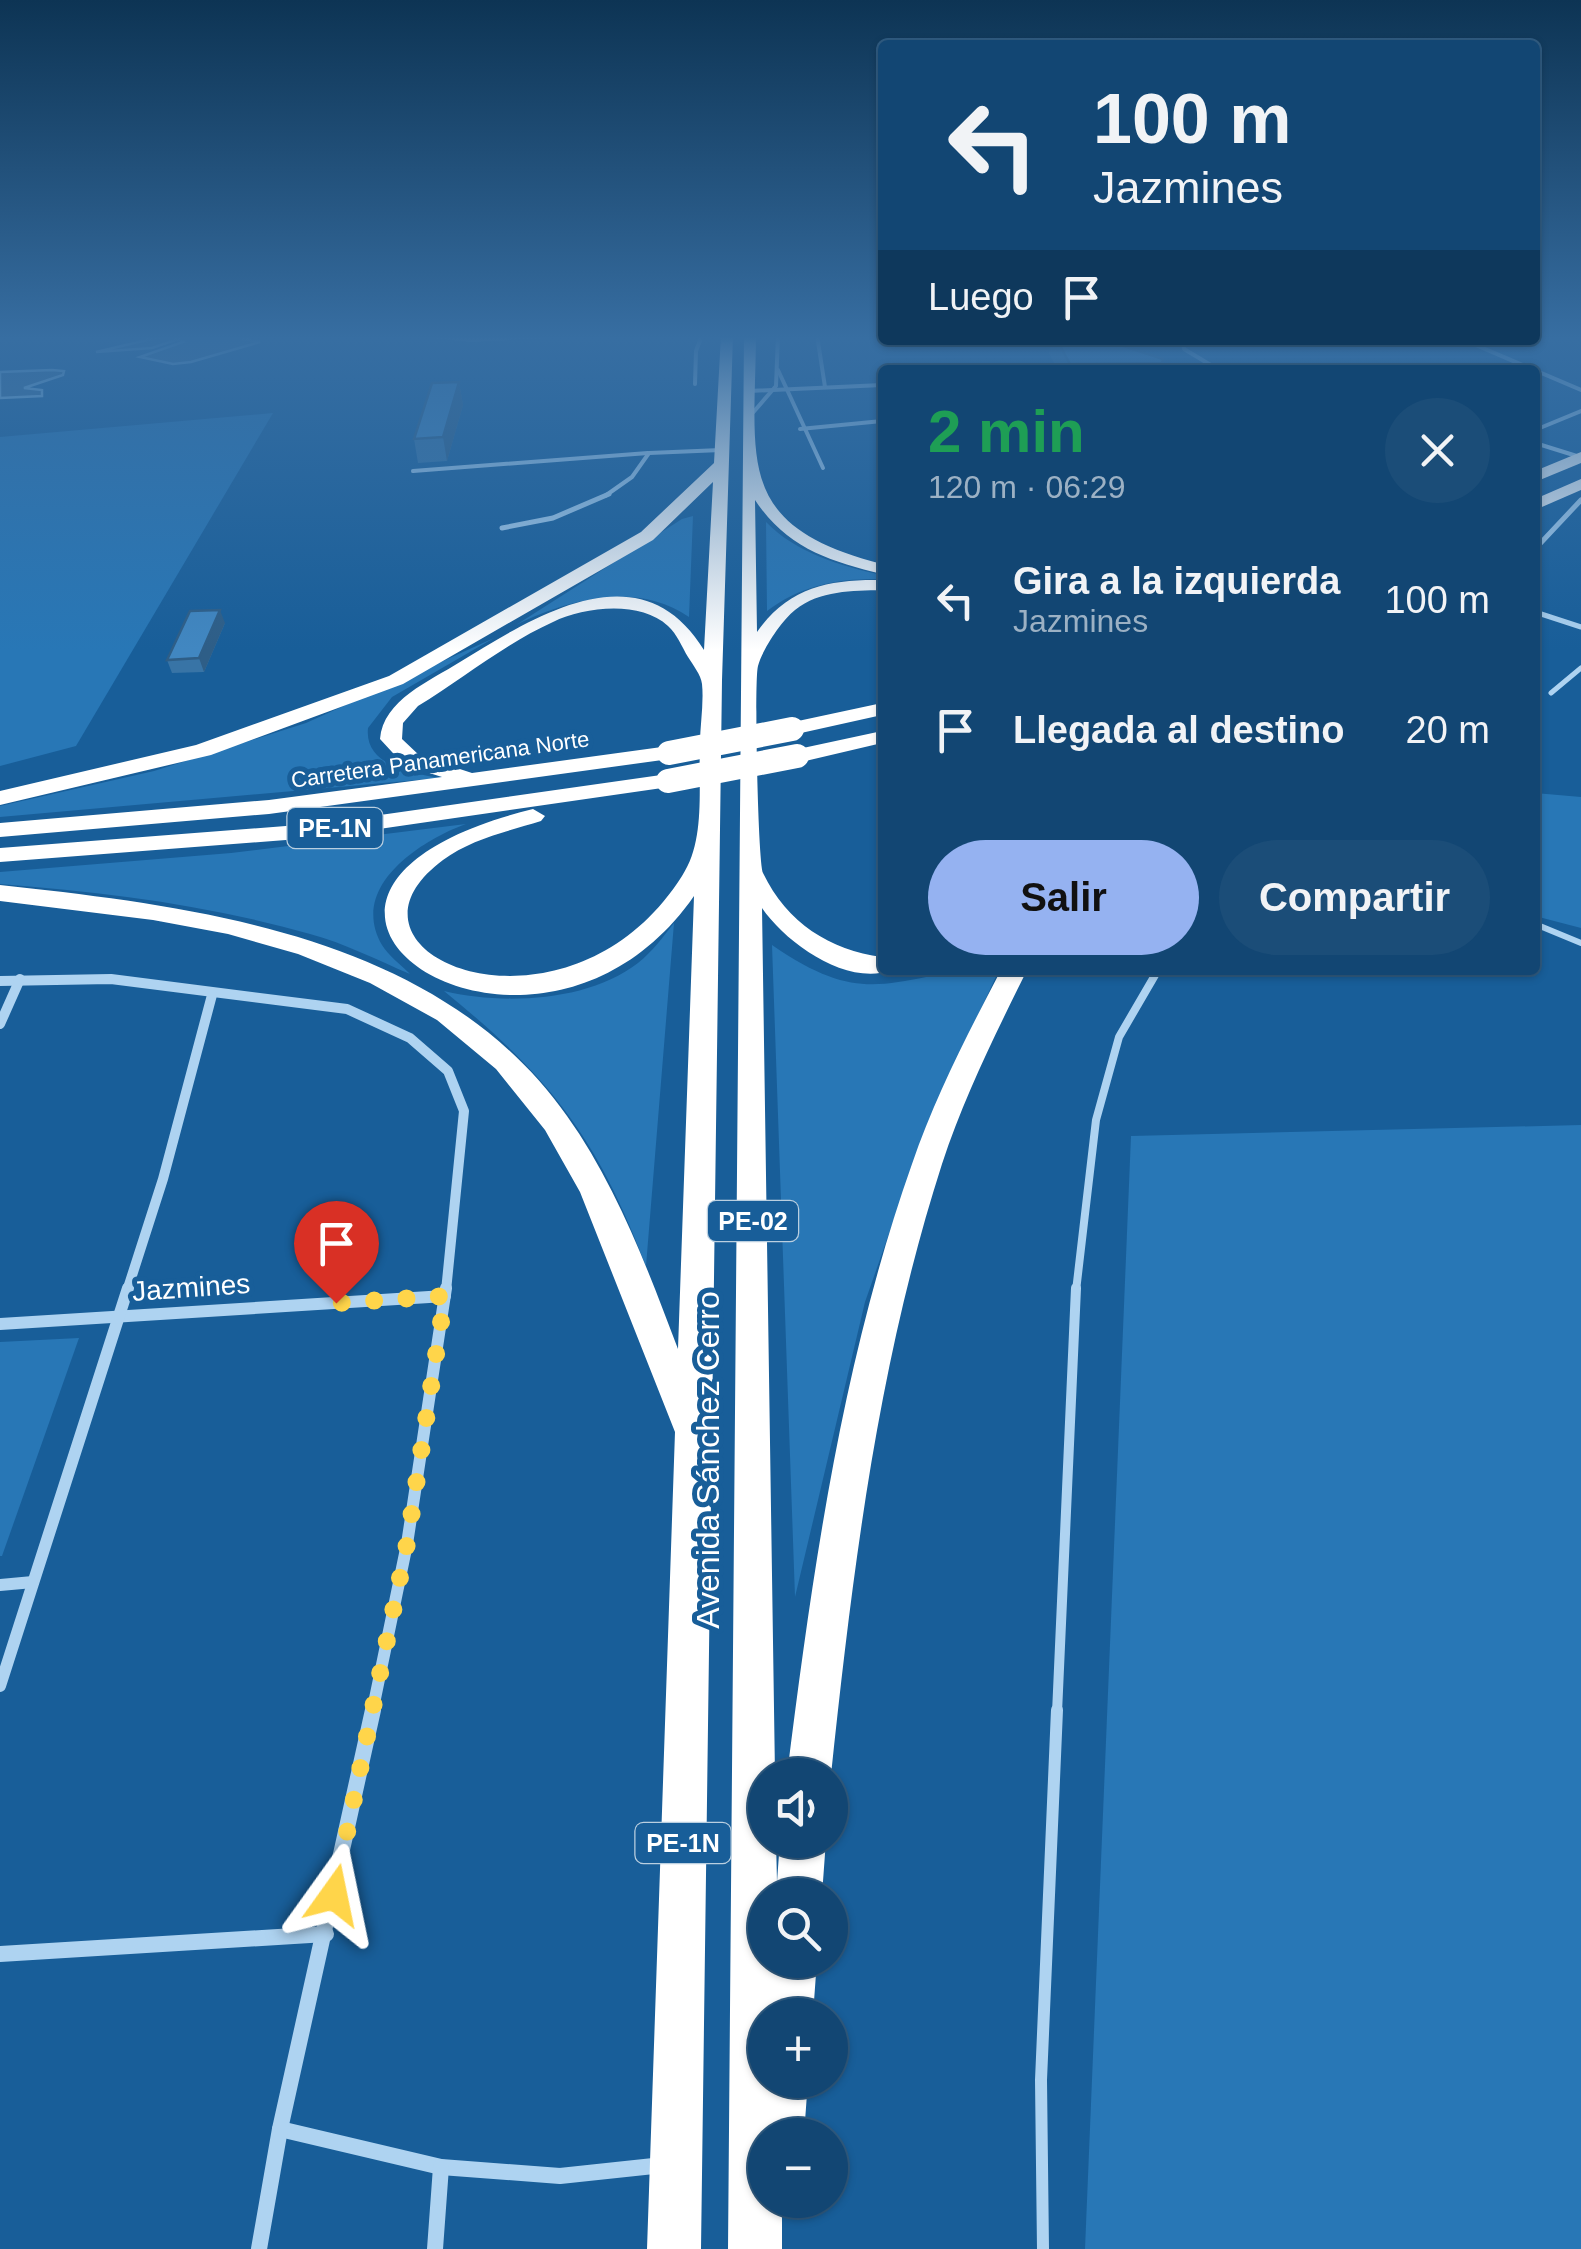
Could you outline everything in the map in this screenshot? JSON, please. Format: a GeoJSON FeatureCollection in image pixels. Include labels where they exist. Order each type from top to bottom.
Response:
{"type":"FeatureCollection","features":[{"type":"Feature","properties":{"kind":"highway","name":"PE-02"},"geometry":{"type":"LineString","coordinates":[[712,680],[722,440]]}},
{"type":"Feature","properties":{"kind":"highway","name":"PE-02"},"geometry":{"type":"LineString","coordinates":[[748,440],[750,670]]}},
{"type":"Feature","properties":{"kind":"highway"},"geometry":{"type":"LineString","coordinates":[[1540,475],[1580,457]]}},
{"type":"Feature","properties":{"kind":"highway"},"geometry":{"type":"LineString","coordinates":[[0,798],[203,750],[396,680],[647,536],[686,504],[721,458]]}},
{"type":"Feature","properties":{"kind":"highway"},"geometry":{"type":"LineString","coordinates":[[747,468],[773,518],[792,535],[828,553],[878,567]]}},
{"type":"Feature","properties":{"kind":"highway"},"geometry":{"type":"LineString","coordinates":[[1540,503],[1581,484]]}},
{"type":"Feature","properties":{"kind":"highway"},"geometry":{"type":"LineString","coordinates":[[750,670],[766,627],[788,604],[828,588],[878,584]]}},
{"type":"Feature","properties":{"kind":"highway"},"geometry":{"type":"LineString","coordinates":[[519,775],[424,766],[394,746],[392,722],[420,695],[545,618],[596,604],[640,606],[672,619],[712,680]]}},
{"type":"Feature","properties":{"kind":"highway","name":"Avenida Sánchez Cerro"},"geometry":{"type":"LineString","coordinates":[[750,670],[755,2249]]}},
{"type":"Feature","properties":{"kind":"highway","name":"Avenida Sánchez Cerro"},"geometry":{"type":"LineString","coordinates":[[674,2249],[712,680]]}},
{"type":"Feature","properties":{"kind":"highway","name":"Carretera Panamericana Norte"},"geometry":{"type":"LineString","coordinates":[[0,830],[268,807],[519,775],[670,753],[878,710]]}},
{"type":"Feature","properties":{"kind":"highway","name":"Carretera Panamericana Norte"},"geometry":{"type":"LineString","coordinates":[[0,854],[324,830],[668,781],[878,738]]}},
{"type":"Feature","properties":{"kind":"highway"},"geometry":{"type":"LineString","coordinates":[[607,791],[476,834],[432,857],[398,897],[394,917],[404,946],[426,966],[477,984],[522,986],[563,979],[615,958],[650,932],[685,892],[708,854]]}},
{"type":"Feature","properties":{"kind":"highway"},"geometry":{"type":"LineString","coordinates":[[752,874],[794,934],[838,957],[878,964]]}},
{"type":"Feature","properties":{"kind":"highway"},"geometry":{"type":"LineString","coordinates":[[0,893],[136,910],[291,944],[393,983],[478,1038],[531,1091],[573,1150],[639,1292],[693,1436]]}},
{"type":"Feature","properties":{"kind":"highway"},"geometry":{"type":"LineString","coordinates":[[811,1758],[828,1601],[876,1341],[916,1194],[948,1107],[1012,975]]}},
{"type":"Feature","properties":{"kind":"highway"},"geometry":{"type":"LineString","coordinates":[[768,2249],[771,2218]]}},
{"type":"Feature","properties":{"kind":"street"},"geometry":{"type":"LineString","coordinates":[[0,1024],[20,979]]}},
{"type":"Feature","properties":{"kind":"street"},"geometry":{"type":"LineString","coordinates":[[0,981],[112,979],[347,1009],[410,1038],[448,1070],[464,1111],[445,1296],[407,1544],[326,1934],[280,2129],[259,2249]]}},
{"type":"Feature","properties":{"kind":"street"},"geometry":{"type":"LineString","coordinates":[[0,1686],[163,1179],[212,994]]}},
{"type":"Feature","properties":{"kind":"street","name":"Jazmines"},"geometry":{"type":"LineString","coordinates":[[0,1324],[445,1296]]}},
{"type":"Feature","properties":{"kind":"street"},"geometry":{"type":"LineString","coordinates":[[0,1585],[34,1582]]}},
{"type":"Feature","properties":{"kind":"street"},"geometry":{"type":"LineString","coordinates":[[0,1954],[326,1934]]}},
{"type":"Feature","properties":{"kind":"street"},"geometry":{"type":"LineString","coordinates":[[280,2129],[441,2167],[560,2176],[676,2163]]}},
{"type":"Feature","properties":{"kind":"street"},"geometry":{"type":"LineString","coordinates":[[435,2249],[441,2167]]}},
{"type":"Feature","properties":{"kind":"lane"},"geometry":{"type":"LineString","coordinates":[[807,440],[823,468]]}},
{"type":"Feature","properties":{"kind":"lane"},"geometry":{"type":"LineString","coordinates":[[1540,444],[1580,457]]}},
{"type":"Feature","properties":{"kind":"lane"},"geometry":{"type":"LineString","coordinates":[[414,471],[649,453],[721,458]]}},
{"type":"Feature","properties":{"kind":"lane"},"geometry":{"type":"LineString","coordinates":[[502,528],[560,515],[615,490],[637,472],[649,453]]}},
{"type":"Feature","properties":{"kind":"lane"},"geometry":{"type":"LineString","coordinates":[[1540,544],[1581,500]]}},
{"type":"Feature","properties":{"kind":"lane"},"geometry":{"type":"LineString","coordinates":[[1540,614],[1581,627]]}},
{"type":"Feature","properties":{"kind":"lane"},"geometry":{"type":"LineString","coordinates":[[1551,694],[1581,668]]}},
{"type":"Feature","properties":{"kind":"lane"},"geometry":{"type":"LineString","coordinates":[[1540,926],[1581,943]]}},
{"type":"Feature","properties":{"kind":"lane"},"geometry":{"type":"LineString","coordinates":[[1044,2249],[1041,2080],[1077,1268],[1096,1120],[1119,1036],[1155,975]]}},
{"type":"Feature","properties":{"kind":"shaded area"},"geometry":{"type":"Polygon","coordinates":[[[0,440],[257,440],[76,746],[0,766],[0,440]]]}},
{"type":"Feature","properties":{"kind":"shaded area"},"geometry":{"type":"Polygon","coordinates":[[[693,516],[689,617],[647,599],[603,598],[558,608],[516,625],[682,519],[693,516]]]}},
{"type":"Feature","properties":{"kind":"shaded area"},"geometry":{"type":"Polygon","coordinates":[[[766,522],[805,550],[878,574],[878,579],[821,585],[793,595],[767,611],[766,522]]]}},
{"type":"Feature","properties":{"kind":"shaded area"},"geometry":{"type":"Polygon","coordinates":[[[494,638],[392,697],[368,728],[369,741],[382,759],[404,770],[440,778],[0,817],[0,806],[154,771],[306,723],[494,638]]]}},
{"type":"Feature","properties":{"kind":"shaded area"},"geometry":{"type":"Polygon","coordinates":[[[1540,793],[1581,797],[1581,928],[1540,917],[1540,793]]]}},
{"type":"Feature","properties":{"kind":"shaded area"},"geometry":{"type":"Polygon","coordinates":[[[466,824],[411,854],[382,885],[375,903],[374,924],[382,945],[410,974],[323,938],[233,915],[117,896],[0,884],[0,872],[231,853],[466,824]]]}},
{"type":"Feature","properties":{"kind":"shaded area"},"geometry":{"type":"Polygon","coordinates":[[[674,923],[646,1266],[609,1181],[567,1113],[514,1053],[444,991],[518,999],[595,986],[638,963],[674,923]]]}},
{"type":"Feature","properties":{"kind":"shaded area"},"geometry":{"type":"Polygon","coordinates":[[[772,945],[806,966],[860,984],[943,975],[997,975],[927,1125],[865,1302],[795,1597],[772,945]]]}},
{"type":"Feature","properties":{"kind":"shaded area"},"geometry":{"type":"Polygon","coordinates":[[[1581,1125],[1581,2249],[1085,2249],[1131,1136],[1581,1125]]]}},
{"type":"Feature","properties":{"kind":"shaded area"},"geometry":{"type":"Polygon","coordinates":[[[79,1338],[2,1556],[0,1556],[0,1342],[79,1338]]]}},
{"type":"Feature","properties":{"kind":"building"},"geometry":{"type":"Polygon","coordinates":[[[220,610],[199,658],[167,660],[190,611],[220,610]]]}},
{"type":"Feature","properties":{"kind":"route"},"geometry":{"type":"LineString","coordinates":[[334,1895],[407,1544],[445,1296],[336,1303]]}}]}
